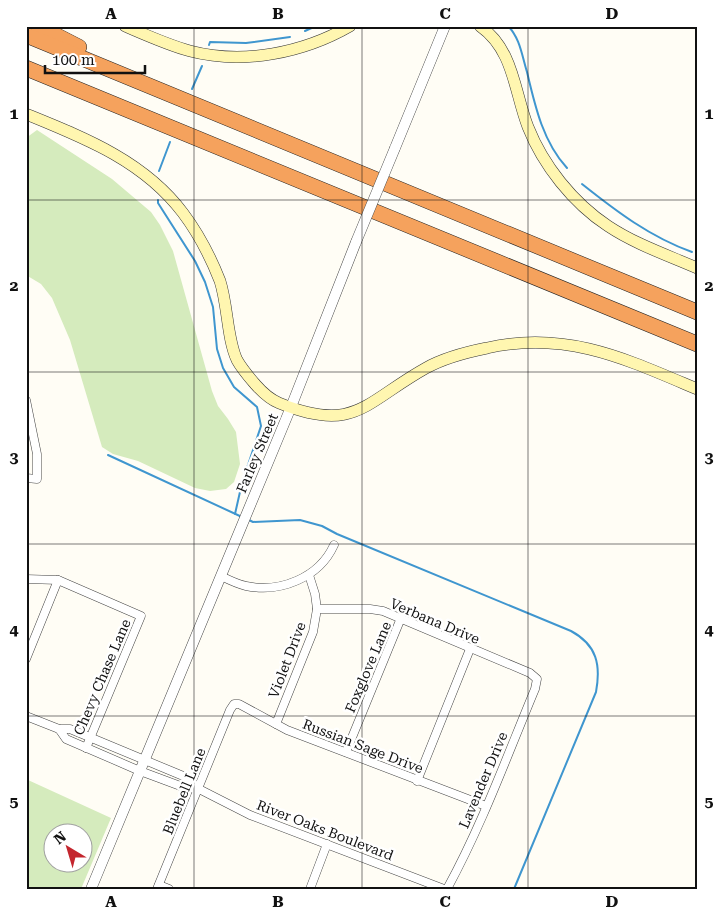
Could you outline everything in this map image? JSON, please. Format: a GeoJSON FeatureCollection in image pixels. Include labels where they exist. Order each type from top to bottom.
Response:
{"type":"FeatureCollection","features":[{"type":"Feature","properties":{"kind":"highway"},"geometry":{"type":"LineString","coordinates":[[38,26],[140,76],[154,88]]}},
{"type":"Feature","properties":{"kind":"highway"},"geometry":{"type":"LineString","coordinates":[[26,35],[697,312]]}},
{"type":"Feature","properties":{"kind":"highway"},"geometry":{"type":"LineString","coordinates":[[26,68],[697,344]]}},
{"type":"Feature","properties":{"kind":"highway"},"geometry":{"type":"LineString","coordinates":[[26,78],[111,102]]}},
{"type":"Feature","properties":{"kind":"highway"},"geometry":{"type":"LineString","coordinates":[[581,265],[595,265],[697,306]]}},
{"type":"Feature","properties":{"kind":"highway"},"geometry":{"type":"LineString","coordinates":[[641,321],[652,332],[697,355]]}},
{"type":"Feature","properties":{"kind":"main road"},"geometry":{"type":"LineString","coordinates":[[125,26],[191,51],[234,56],[266,54],[302,47],[350,26]]}},
{"type":"Feature","properties":{"kind":"main road"},"geometry":{"type":"LineString","coordinates":[[480,26],[488,31],[499,44],[508,61],[533,139],[543,158],[563,185],[590,213],[607,226],[631,239],[697,268]]}},
{"type":"Feature","properties":{"kind":"main road"},"geometry":{"type":"LineString","coordinates":[[27,115],[64,129],[109,150],[131,164],[165,192],[193,227],[219,280],[227,311],[233,349],[238,362],[264,394],[276,401],[318,416],[348,415],[365,408],[438,362],[487,348],[544,342],[567,344],[600,351],[630,361],[697,389]]}},
{"type":"Feature","properties":{"kind":"street","name":"Farley Street"},"geometry":{"type":"LineString","coordinates":[[91,889],[292,407],[356,242],[445,26]]}},
{"type":"Feature","properties":{"kind":"street"},"geometry":{"type":"LineString","coordinates":[[26,400],[37,454],[37,479],[26,478]]}},
{"type":"Feature","properties":{"kind":"street"},"geometry":{"type":"LineString","coordinates":[[221,576],[246,586],[278,587],[309,575],[322,563],[334,545]]}},
{"type":"Feature","properties":{"kind":"street","name":"Violet Drive"},"geometry":{"type":"LineString","coordinates":[[276,724],[313,632],[317,608],[309,575]]}},
{"type":"Feature","properties":{"kind":"street"},"geometry":{"type":"LineString","coordinates":[[26,579],[58,580],[26,658]]}},
{"type":"Feature","properties":{"kind":"street","name":"Chevy Chase Lane"},"geometry":{"type":"LineString","coordinates":[[58,580],[141,616],[86,748]]}},
{"type":"Feature","properties":{"kind":"street","name":"Verbana Drive"},"geometry":{"type":"LineString","coordinates":[[317,608],[370,609],[402,618],[470,649],[530,673],[537,679]]}},
{"type":"Feature","properties":{"kind":"street","name":"Foxglove Lane"},"geometry":{"type":"LineString","coordinates":[[346,752],[402,618]]}},
{"type":"Feature","properties":{"kind":"street"},"geometry":{"type":"LineString","coordinates":[[417,780],[470,649]]}},
{"type":"Feature","properties":{"kind":"street","name":"Lavender Drive"},"geometry":{"type":"LineString","coordinates":[[445,889],[462,861],[535,689],[537,679]]}},
{"type":"Feature","properties":{"kind":"street","name":"Russian Sage Drive"},"geometry":{"type":"LineString","coordinates":[[234,704],[239,704],[287,730],[486,806]]}},
{"type":"Feature","properties":{"kind":"street","name":"Bluebell Lane"},"geometry":{"type":"LineString","coordinates":[[158,887],[229,712],[234,704]]}},
{"type":"Feature","properties":{"kind":"street","name":"River Oaks Boulevard"},"geometry":{"type":"LineString","coordinates":[[26,716],[59,729],[70,729],[188,778],[199,789],[250,815],[445,889]]}},
{"type":"Feature","properties":{"kind":"street","name":"River Oaks Boulevard"},"geometry":{"type":"LineString","coordinates":[[59,729],[66,738],[86,748],[183,787],[199,789]]}},
{"type":"Feature","properties":{"kind":"street"},"geometry":{"type":"LineString","coordinates":[[310,889],[327,844]]}},
{"type":"Feature","properties":{"kind":"street"},"geometry":{"type":"LineString","coordinates":[[158,887],[169,889]]}},
{"type":"Feature","properties":{"kind":"green space"},"geometry":{"type":"Polygon","coordinates":[[[37,130],[112,179],[151,212],[160,225],[173,251],[212,391],[218,406],[236,432],[240,464],[234,482],[226,489],[210,491],[195,488],[138,461],[113,454],[102,447],[70,340],[52,298],[41,284],[26,275],[26,138],[37,130]]]}},
{"type":"Feature","properties":{"kind":"green space"},"geometry":{"type":"Polygon","coordinates":[[[28,780],[111,818],[92,863],[92,822],[42,822],[42,872],[88,872],[81,889],[26,889],[26,784],[28,780]]]}},
{"type":"Feature","properties":{"kind":"waterway"},"geometry":{"type":"LineString","coordinates":[[305,31],[316,26]]}},
{"type":"Feature","properties":{"kind":"waterway"},"geometry":{"type":"LineString","coordinates":[[508,26],[520,48],[541,123],[552,147],[567,168]]}},
{"type":"Feature","properties":{"kind":"waterway"},"geometry":{"type":"LineString","coordinates":[[209,45],[210,42],[246,43],[290,37]]}},
{"type":"Feature","properties":{"kind":"waterway"},"geometry":{"type":"LineString","coordinates":[[192,89],[202,66]]}},
{"type":"Feature","properties":{"kind":"waterway"},"geometry":{"type":"LineString","coordinates":[[159,171],[170,142]]}},
{"type":"Feature","properties":{"kind":"waterway"},"geometry":{"type":"LineString","coordinates":[[582,184],[648,231],[692,252]]}},
{"type":"Feature","properties":{"kind":"waterway"},"geometry":{"type":"LineString","coordinates":[[158,200],[158,203],[195,261],[205,282],[213,307],[217,349],[223,368],[234,387],[257,407],[261,426],[242,483],[235,514]]}},
{"type":"Feature","properties":{"kind":"waterway"},"geometry":{"type":"LineString","coordinates":[[108,455],[242,517]]}},
{"type":"Feature","properties":{"kind":"waterway"},"geometry":{"type":"LineString","coordinates":[[249,520],[253,522],[300,520],[322,526],[337,534],[571,631],[592,649],[598,673],[596,692],[514,889]]}}]}
